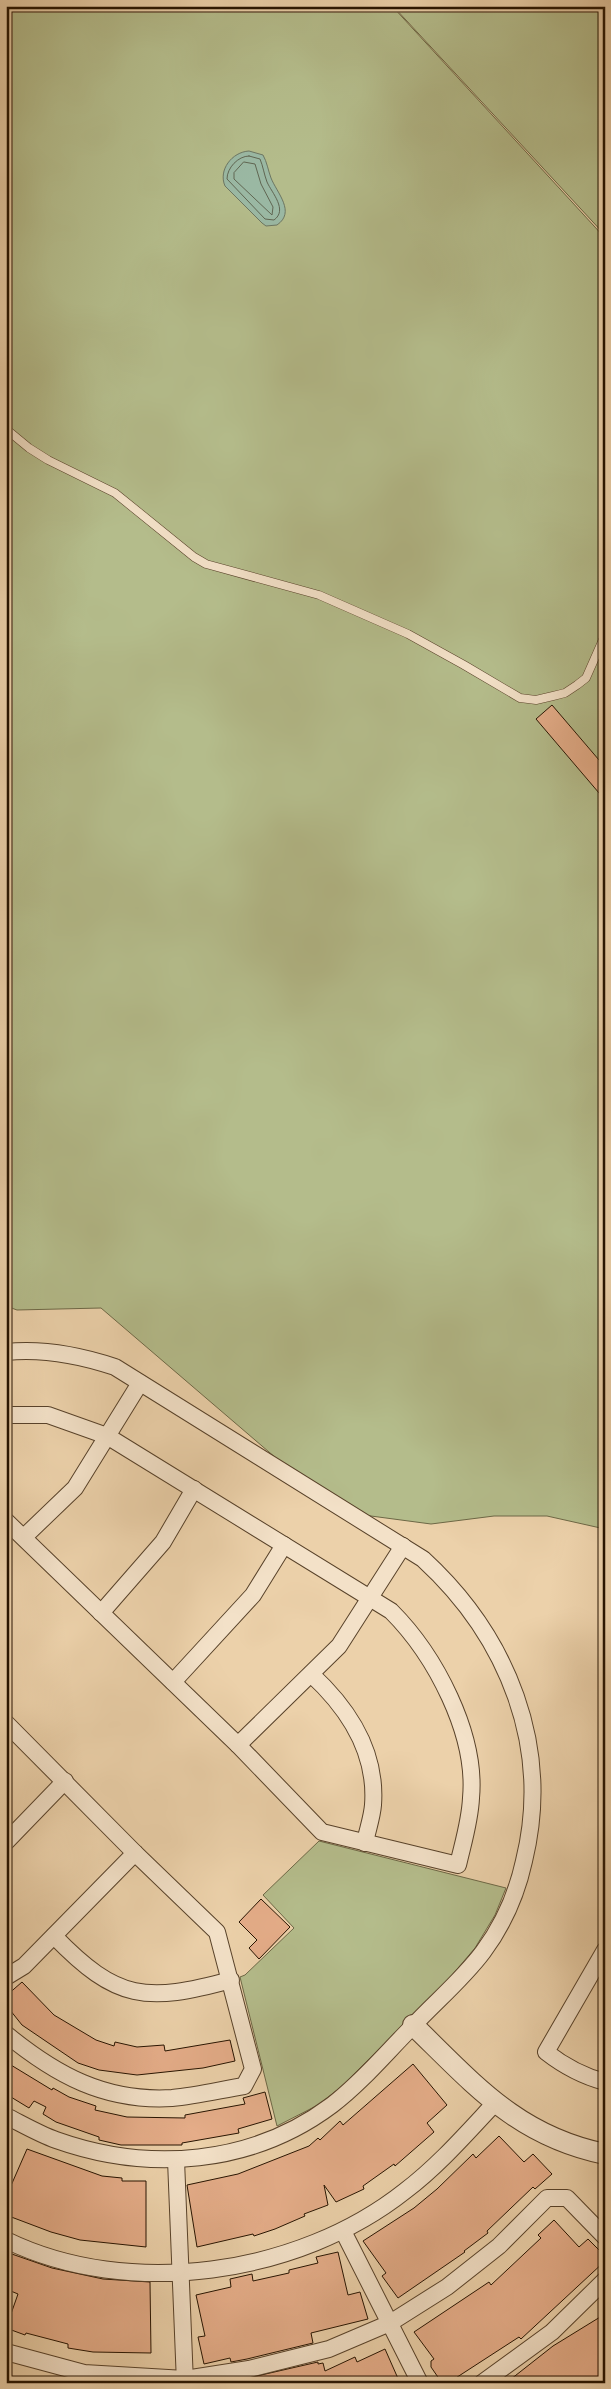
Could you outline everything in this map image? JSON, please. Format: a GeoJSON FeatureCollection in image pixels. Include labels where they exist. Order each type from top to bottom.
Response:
{"type":"FeatureCollection","features":[{"type":"Feature","properties":{"kind":"street"},"geometry":{"type":"LineString","coordinates":[[6,1352],[51,1352],[87,1358],[115,1367],[422,1559],[450,1584],[470,1608],[489,1639],[518,1701],[527,1733],[532,1766],[534,1808],[529,1842],[519,1883],[505,1915],[484,1951],[453,1988],[333,2104],[297,2127],[265,2142],[222,2155],[176,2160],[127,2158],[56,2140],[6,2116]]}},
{"type":"Feature","properties":{"kind":"street"},"geometry":{"type":"LineString","coordinates":[[24,1537],[75,1488],[140,1383]]}},
{"type":"Feature","properties":{"kind":"street"},"geometry":{"type":"LineString","coordinates":[[6,1415],[48,1415],[107,1436],[391,1611],[411,1631],[440,1680],[460,1723],[469,1763],[472,1797],[458,1865],[322,1832],[238,1745],[6,1521]]}},
{"type":"Feature","properties":{"kind":"street"},"geometry":{"type":"LineString","coordinates":[[101,1614],[163,1542],[194,1489]]}},
{"type":"Feature","properties":{"kind":"street"},"geometry":{"type":"LineString","coordinates":[[173,1682],[253,1595],[284,1545]]}},
{"type":"Feature","properties":{"kind":"street"},"geometry":{"type":"LineString","coordinates":[[238,1745],[338,1646],[403,1546]]}},
{"type":"Feature","properties":{"kind":"street"},"geometry":{"type":"LineString","coordinates":[[311,1674],[331,1692],[350,1715],[364,1744],[372,1775],[373,1806],[365,1843]]}},
{"type":"Feature","properties":{"kind":"street"},"geometry":{"type":"LineString","coordinates":[[6,1723],[135,1853],[217,1932],[253,2069],[244,2086],[172,2098],[138,2097],[101,2090],[69,2079],[35,2058],[6,2034]]}},
{"type":"Feature","properties":{"kind":"street"},"geometry":{"type":"LineString","coordinates":[[6,1842],[65,1781]]}},
{"type":"Feature","properties":{"kind":"street"},"geometry":{"type":"LineString","coordinates":[[6,1977],[24,1966],[135,1853]]}},
{"type":"Feature","properties":{"kind":"street"},"geometry":{"type":"LineString","coordinates":[[54,1936],[77,1960],[103,1979],[132,1991],[160,1995],[189,1991],[230,1980]]}},
{"type":"Feature","properties":{"kind":"street"},"geometry":{"type":"LineString","coordinates":[[605,1950],[546,2052],[563,2065],[587,2078],[605,2082]]}},
{"type":"Feature","properties":{"kind":"street"},"geometry":{"type":"LineString","coordinates":[[413,2026],[494,2104],[530,2127],[568,2144],[605,2154]]}},
{"type":"Feature","properties":{"kind":"street"},"geometry":{"type":"LineString","coordinates":[[6,2240],[59,2260],[112,2270],[181,2274],[237,2266],[292,2251],[343,2231],[404,2192],[447,2154],[494,2104]]}},
{"type":"Feature","properties":{"kind":"street"},"geometry":{"type":"LineString","coordinates":[[176,2160],[185,2381]]}},
{"type":"Feature","properties":{"kind":"street"},"geometry":{"type":"LineString","coordinates":[[6,2352],[83,2378],[185,2381],[249,2369],[329,2350],[390,2323],[462,2276],[499,2246],[547,2198],[567,2198],[605,2237]]}},
{"type":"Feature","properties":{"kind":"street"},"geometry":{"type":"LineString","coordinates":[[343,2231],[420,2383]]}},
{"type":"Feature","properties":{"kind":"street"},"geometry":{"type":"LineString","coordinates":[[482,2383],[552,2332],[605,2280]]}},
{"type":"Feature","properties":{"kind":"lane"},"geometry":{"type":"LineString","coordinates":[[6,429],[29,448],[48,460],[115,493],[194,557],[206,564],[319,595],[408,634],[464,664],[520,698],[536,700],[565,693],[577,686],[586,678],[605,635]]}},
{"type":"Feature","properties":{"kind":"shaded area"},"geometry":{"type":"Polygon","coordinates":[[[6,6],[392,6],[605,238],[605,1529],[547,1516],[494,1516],[431,1524],[356,1514],[304,1482],[101,1308],[17,1310],[6,1306],[6,6]]]}},
{"type":"Feature","properties":{"kind":"shaded area"},"geometry":{"type":"Polygon","coordinates":[[[393,6],[605,6],[605,235],[393,6]]]}},
{"type":"Feature","properties":{"kind":"shaded area"},"geometry":{"type":"Polygon","coordinates":[[[319,1841],[506,1888],[495,1915],[475,1948],[447,1981],[341,2087],[318,2105],[277,2126],[240,1977],[245,1975],[294,1928],[263,1895],[319,1841]]]}},
{"type":"Feature","properties":{"kind":"water"},"geometry":{"type":"Polygon","coordinates":[[[249,151],[263,155],[271,178],[283,202],[285,214],[277,225],[266,226],[262,223],[225,186],[223,174],[228,163],[237,155],[249,151]]]}},
{"type":"Feature","properties":{"kind":"building"},"geometry":{"type":"Polygon","coordinates":[[[552,705],[605,767],[605,800],[536,719],[552,705]]]}},
{"type":"Feature","properties":{"kind":"building"},"geometry":{"type":"Polygon","coordinates":[[[261,1899],[290,1927],[259,1959],[249,1948],[257,1940],[239,1922],[261,1899]]]}},
{"type":"Feature","properties":{"kind":"building"},"geometry":{"type":"Polygon","coordinates":[[[22,1982],[54,2015],[96,2040],[114,2046],[115,2042],[137,2047],[164,2045],[165,2051],[230,2040],[235,2061],[203,2068],[137,2075],[99,2070],[78,2063],[22,2025],[6,2005],[6,1996],[22,1982]]]}},
{"type":"Feature","properties":{"kind":"building"},"geometry":{"type":"Polygon","coordinates":[[[6,2062],[52,2090],[53,2088],[69,2097],[96,2106],[95,2110],[127,2117],[185,2118],[185,2115],[245,2104],[243,2098],[265,2092],[272,2119],[238,2129],[239,2133],[182,2143],[182,2145],[121,2145],[99,2140],[99,2137],[56,2122],[43,2114],[46,2107],[34,2101],[29,2108],[6,2094],[6,2062]]]}},
{"type":"Feature","properties":{"kind":"building"},"geometry":{"type":"Polygon","coordinates":[[[413,2064],[447,2105],[427,2123],[434,2132],[395,2166],[394,2164],[363,2186],[364,2189],[336,2202],[324,2185],[328,2205],[304,2214],[305,2216],[275,2229],[254,2236],[253,2234],[197,2247],[187,2185],[238,2174],[309,2146],[318,2138],[320,2140],[340,2121],[343,2125],[413,2064]]]}},
{"type":"Feature","properties":{"kind":"building"},"geometry":{"type":"Polygon","coordinates":[[[499,2136],[524,2162],[533,2154],[552,2174],[535,2189],[533,2187],[487,2231],[488,2233],[465,2252],[398,2298],[382,2276],[386,2273],[363,2241],[414,2208],[437,2189],[473,2154],[476,2158],[499,2136]]]}},
{"type":"Feature","properties":{"kind":"building"},"geometry":{"type":"Polygon","coordinates":[[[27,2149],[102,2176],[122,2178],[122,2181],[146,2181],[146,2247],[80,2240],[51,2232],[6,2215],[6,2197],[27,2149]]]}},
{"type":"Feature","properties":{"kind":"building"},"geometry":{"type":"Polygon","coordinates":[[[554,2220],[579,2247],[588,2239],[605,2256],[605,2261],[521,2339],[519,2337],[448,2383],[442,2383],[431,2367],[431,2361],[434,2359],[414,2332],[489,2282],[491,2285],[541,2238],[538,2235],[554,2220]]]}},
{"type":"Feature","properties":{"kind":"building"},"geometry":{"type":"Polygon","coordinates":[[[6,2252],[52,2268],[103,2279],[150,2282],[151,2353],[93,2352],[68,2348],[68,2344],[26,2333],[25,2335],[6,2328],[18,2294],[6,2289],[6,2252]]]}},
{"type":"Feature","properties":{"kind":"building"},"geometry":{"type":"Polygon","coordinates":[[[338,2252],[348,2295],[360,2292],[368,2319],[311,2333],[313,2343],[247,2359],[231,2362],[230,2358],[204,2364],[198,2337],[205,2336],[196,2295],[231,2287],[230,2279],[252,2274],[253,2281],[289,2273],[289,2270],[318,2263],[316,2257],[338,2252]]]}},
{"type":"Feature","properties":{"kind":"building"},"geometry":{"type":"Polygon","coordinates":[[[605,2314],[605,2383],[506,2383],[553,2346],[605,2314]]]}},
{"type":"Feature","properties":{"kind":"building"},"geometry":{"type":"Polygon","coordinates":[[[385,2349],[400,2383],[235,2381],[318,2362],[318,2364],[323,2363],[325,2371],[355,2357],[357,2362],[385,2349]]]}}]}
